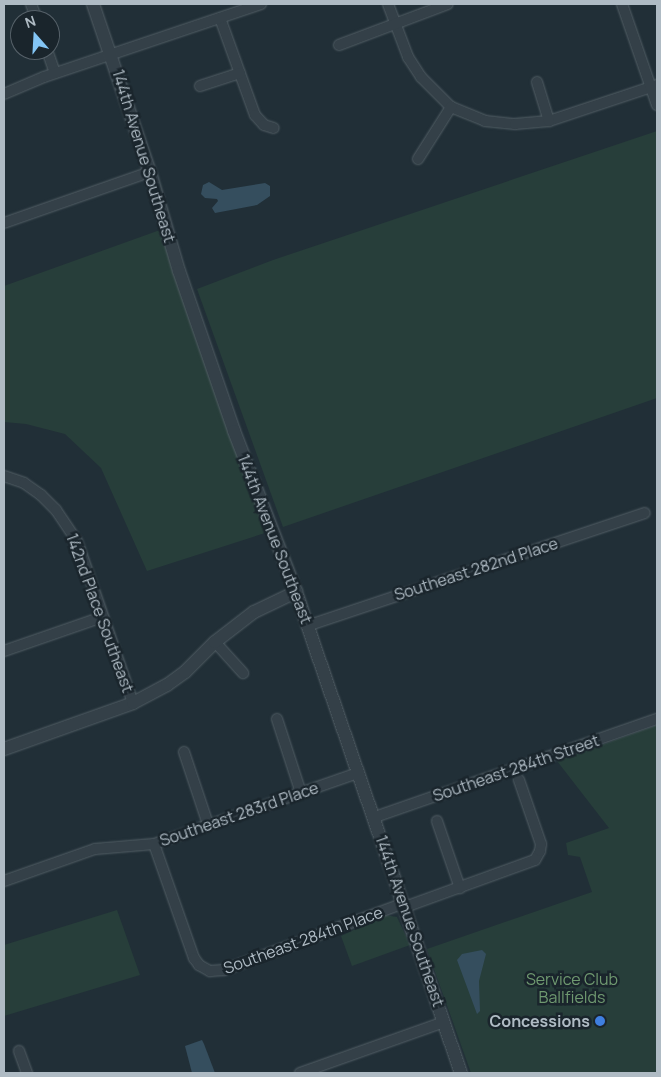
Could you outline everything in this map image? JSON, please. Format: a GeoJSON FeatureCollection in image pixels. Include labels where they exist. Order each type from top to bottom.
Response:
{"type":"FeatureCollection","features":[{"type":"Feature","properties":{"kind":"street","name":"144th Avenue Southeast"},"geometry":{"type":"LineString","coordinates":[[93,4],[150,172],[179,271],[234,431],[296,592],[461,1073]]}},
{"type":"Feature","properties":{"kind":"street"},"geometry":{"type":"LineString","coordinates":[[4,94],[55,73],[261,4]]}},
{"type":"Feature","properties":{"kind":"street"},"geometry":{"type":"LineString","coordinates":[[388,4],[408,57],[416,70],[451,107],[485,120],[515,124],[549,121],[654,86]]}},
{"type":"Feature","properties":{"kind":"street"},"geometry":{"type":"LineString","coordinates":[[339,45],[448,4]]}},
{"type":"Feature","properties":{"kind":"street"},"geometry":{"type":"LineString","coordinates":[[622,4],[654,86],[657,105]]}},
{"type":"Feature","properties":{"kind":"street"},"geometry":{"type":"LineString","coordinates":[[220,18],[255,115],[264,124],[274,128]]}},
{"type":"Feature","properties":{"kind":"street"},"geometry":{"type":"LineString","coordinates":[[50,60],[55,73]]}},
{"type":"Feature","properties":{"kind":"street"},"geometry":{"type":"LineString","coordinates":[[200,86],[240,73]]}},
{"type":"Feature","properties":{"kind":"street"},"geometry":{"type":"LineString","coordinates":[[537,82],[549,121]]}},
{"type":"Feature","properties":{"kind":"street"},"geometry":{"type":"LineString","coordinates":[[418,159],[451,107]]}},
{"type":"Feature","properties":{"kind":"street"},"geometry":{"type":"LineString","coordinates":[[4,223],[150,172]]}},
{"type":"Feature","properties":{"kind":"street","name":"142nd Place Southeast"},"geometry":{"type":"LineString","coordinates":[[4,476],[24,483],[41,495],[56,510],[77,541],[133,703]]}},
{"type":"Feature","properties":{"kind":"street","name":"Southeast 282nd Place"},"geometry":{"type":"LineString","coordinates":[[307,626],[645,513]]}},
{"type":"Feature","properties":{"kind":"street"},"geometry":{"type":"LineString","coordinates":[[4,749],[133,703],[167,685],[185,672],[215,642],[254,612],[296,592]]}},
{"type":"Feature","properties":{"kind":"street"},"geometry":{"type":"LineString","coordinates":[[4,651],[102,617]]}},
{"type":"Feature","properties":{"kind":"street"},"geometry":{"type":"LineString","coordinates":[[215,642],[243,673]]}},
{"type":"Feature","properties":{"kind":"street"},"geometry":{"type":"LineString","coordinates":[[277,719],[301,793]]}},
{"type":"Feature","properties":{"kind":"street","name":"Southeast 284th Street"},"geometry":{"type":"LineString","coordinates":[[375,818],[657,719]]}},
{"type":"Feature","properties":{"kind":"street"},"geometry":{"type":"LineString","coordinates":[[184,752],[208,824]]}},
{"type":"Feature","properties":{"kind":"street","name":"Southeast 283rd Place"},"geometry":{"type":"LineString","coordinates":[[4,881],[95,849],[154,844],[358,773]]}},
{"type":"Feature","properties":{"kind":"street","name":"Southeast 284th Place"},"geometry":{"type":"LineString","coordinates":[[154,844],[194,958],[202,968],[210,972],[220,971],[404,905],[530,864],[539,854],[541,844],[518,780]]}},
{"type":"Feature","properties":{"kind":"street"},"geometry":{"type":"LineString","coordinates":[[437,821],[460,888]]}},
{"type":"Feature","properties":{"kind":"street"},"geometry":{"type":"LineString","coordinates":[[300,1073],[444,1022]]}},
{"type":"Feature","properties":{"kind":"street"},"geometry":{"type":"LineString","coordinates":[[18,1050],[27,1073]]}},
{"type":"Feature","properties":{"kind":"green space"},"geometry":{"type":"Polygon","coordinates":[[[657,131],[657,398],[283,527],[197,289],[273,260],[657,131]]]}},
{"type":"Feature","properties":{"kind":"green space"},"geometry":{"type":"Polygon","coordinates":[[[160,230],[265,533],[147,571],[101,468],[65,434],[26,424],[4,422],[4,286],[160,230]]]}},
{"type":"Feature","properties":{"kind":"green space","name":"Service Club Ballfields"},"geometry":{"type":"Polygon","coordinates":[[[657,725],[657,1073],[471,1073],[427,949],[592,892],[580,857],[568,855],[566,843],[609,828],[557,761],[657,725]]]}},
{"type":"Feature","properties":{"kind":"green space"},"geometry":{"type":"Polygon","coordinates":[[[117,910],[140,975],[4,1016],[4,945],[117,910]]]}},
{"type":"Feature","properties":{"kind":"green space"},"geometry":{"type":"Polygon","coordinates":[[[385,915],[397,917],[410,945],[352,966],[341,936],[385,915]]]}},
{"type":"Feature","properties":{"kind":"water"},"geometry":{"type":"Polygon","coordinates":[[[209,182],[222,190],[265,183],[270,186],[270,196],[257,205],[215,213],[212,208],[218,201],[217,199],[205,198],[201,194],[203,185],[209,182]]]}},
{"type":"Feature","properties":{"kind":"water"},"geometry":{"type":"Polygon","coordinates":[[[482,950],[486,954],[479,981],[480,1011],[477,1014],[457,960],[462,954],[482,950]]]}},
{"type":"Feature","properties":{"kind":"water"},"geometry":{"type":"Polygon","coordinates":[[[202,1040],[215,1073],[192,1073],[185,1046],[202,1040]]]}},
{"type":"Feature","properties":{"kind":"place","name":"Concessions"},"geometry":{"type":"Point","coordinates":[600,1021]}}]}
